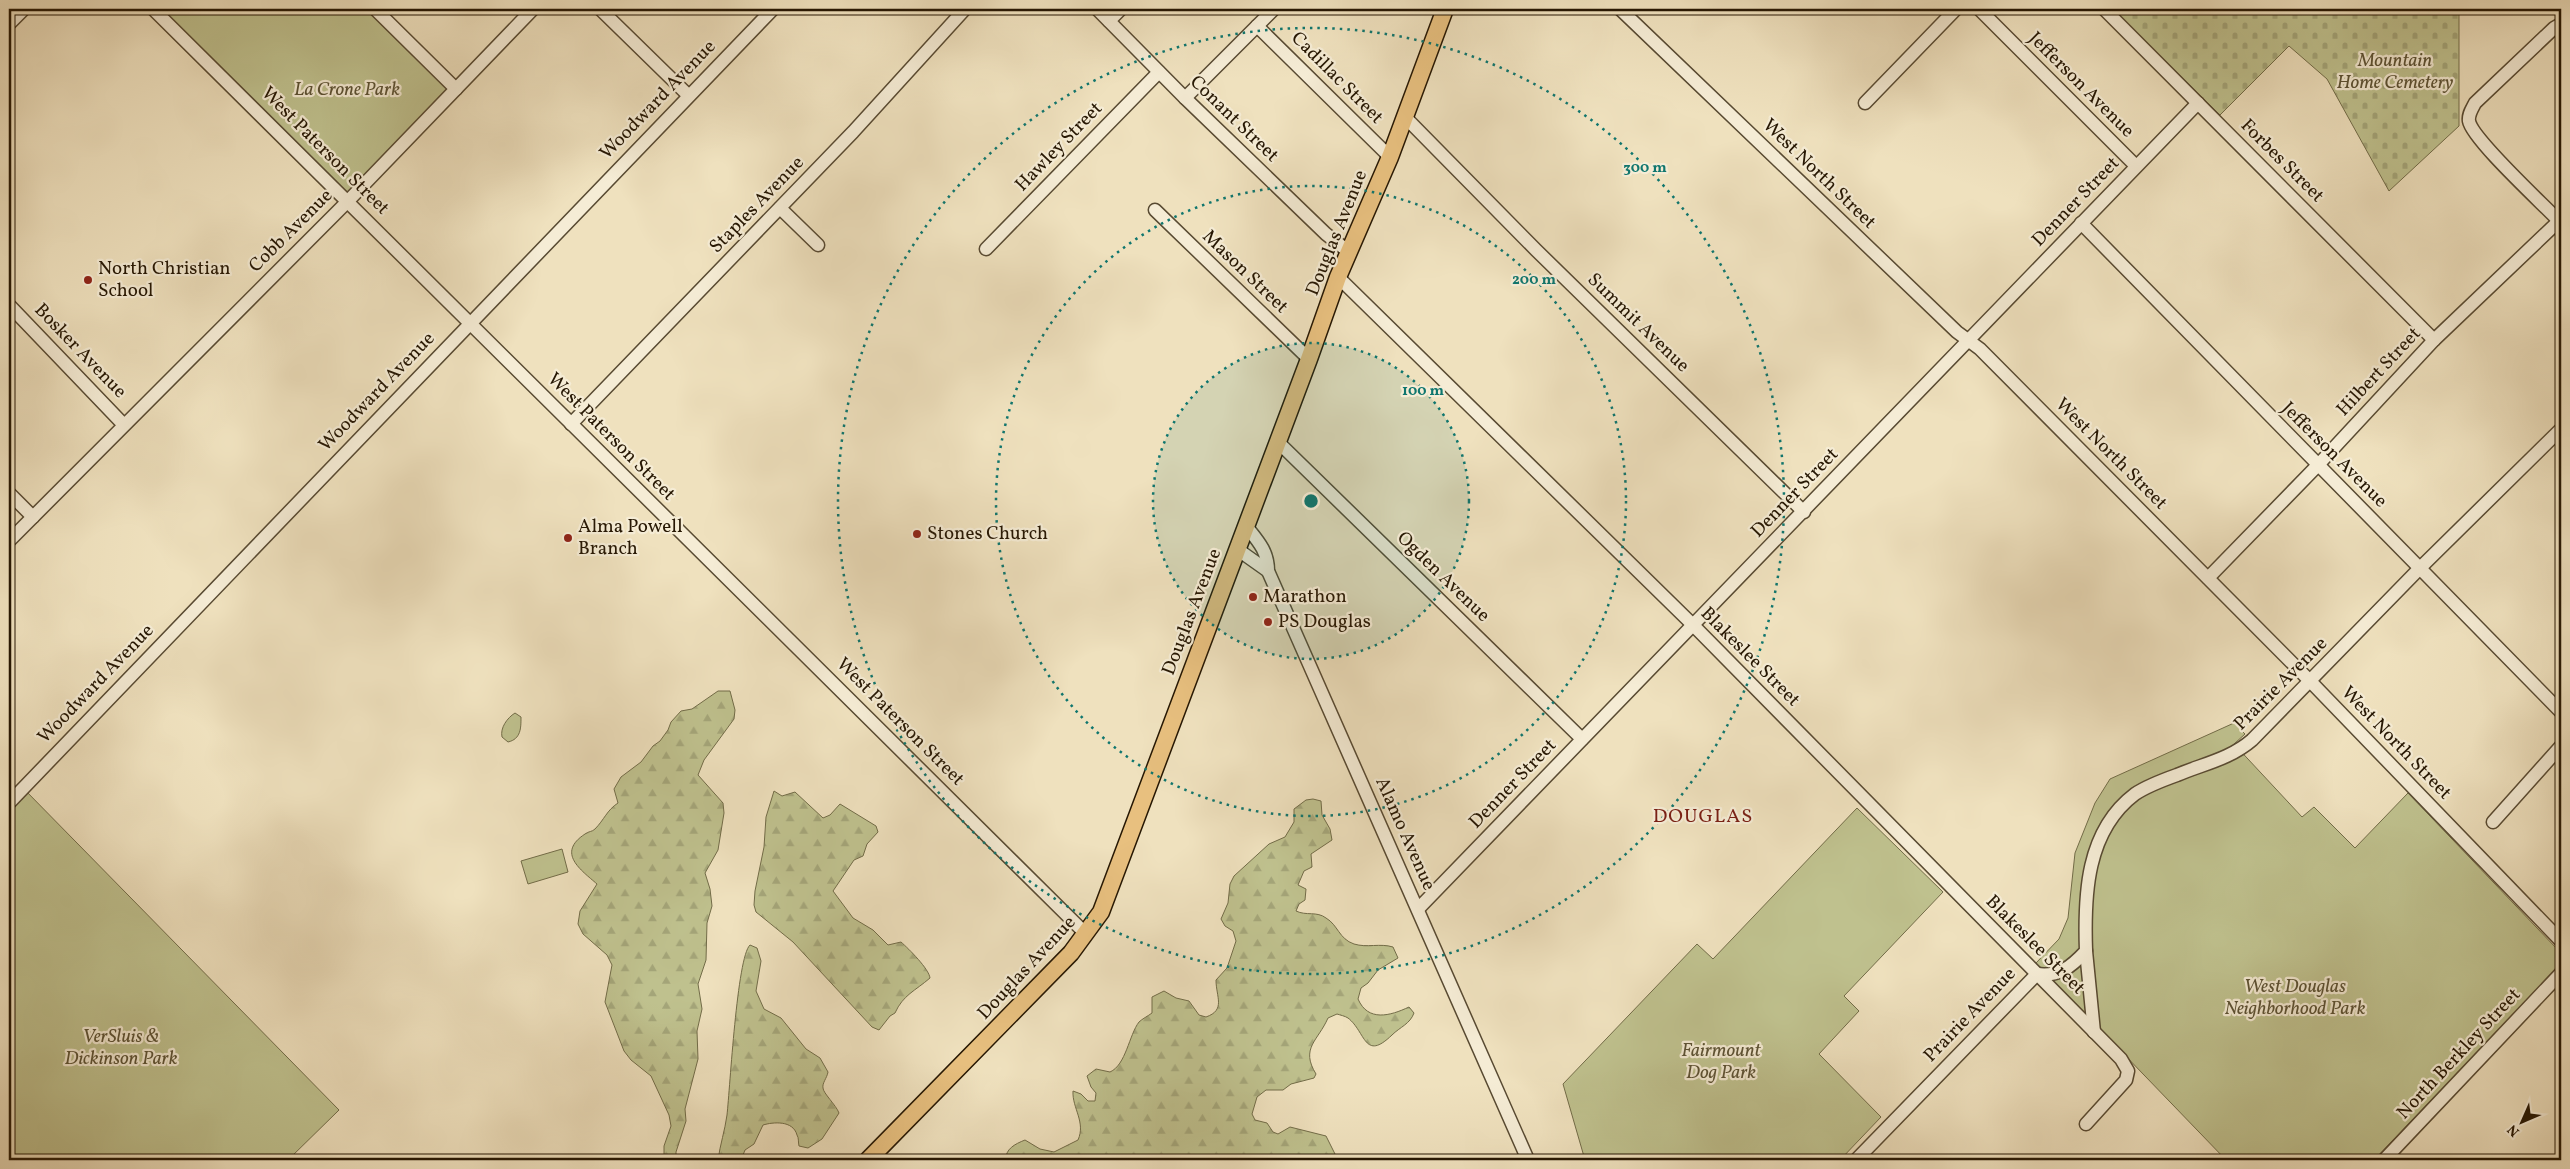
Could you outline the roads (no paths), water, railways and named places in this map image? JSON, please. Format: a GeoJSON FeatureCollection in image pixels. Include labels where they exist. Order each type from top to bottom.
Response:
{"type":"FeatureCollection","features":[{"type":"Feature","properties":{"kind":"main road","name":"Douglas Avenue"},"geometry":{"type":"LineString","coordinates":[[868,1160],[1027,1000],[1086,934],[1102,912],[1338,277],[1390,157],[1445,9]]}},
{"type":"Feature","properties":{"kind":"street"},"geometry":{"type":"LineString","coordinates":[[9,24],[24,9]]}},
{"type":"Feature","properties":{"kind":"street","name":"West Paterson Street"},"geometry":{"type":"LineString","coordinates":[[153,9],[348,200],[571,424],[1086,934]]}},
{"type":"Feature","properties":{"kind":"street"},"geometry":{"type":"LineString","coordinates":[[375,9],[456,89]]}},
{"type":"Feature","properties":{"kind":"street","name":"Cobb Avenue"},"geometry":{"type":"LineString","coordinates":[[9,541],[123,424],[348,200],[533,9]]}},
{"type":"Feature","properties":{"kind":"street"},"geometry":{"type":"LineString","coordinates":[[600,9],[688,95]]}},
{"type":"Feature","properties":{"kind":"street","name":"Woodward Avenue"},"geometry":{"type":"LineString","coordinates":[[10,799],[773,9]]}},
{"type":"Feature","properties":{"kind":"street","name":"Staples Avenue"},"geometry":{"type":"LineString","coordinates":[[571,424],[853,132],[965,9]]}},
{"type":"Feature","properties":{"kind":"street","name":"Conant Street"},"geometry":{"type":"LineString","coordinates":[[1097,9],[1185,98],[1326,234],[1349,252]]}},
{"type":"Feature","properties":{"kind":"street"},"geometry":{"type":"LineString","coordinates":[[1109,21],[1121,9]]}},
{"type":"Feature","properties":{"kind":"street"},"geometry":{"type":"LineString","coordinates":[[1185,98],[1274,9]]}},
{"type":"Feature","properties":{"kind":"street"},"geometry":{"type":"LineString","coordinates":[[1865,103],[1956,9]]}},
{"type":"Feature","properties":{"kind":"street","name":"Jefferson Avenue"},"geometry":{"type":"LineString","coordinates":[[1979,9],[2136,166]]}},
{"type":"Feature","properties":{"kind":"street","name":"Forbes Street"},"geometry":{"type":"LineString","coordinates":[[2104,9],[2434,340]]}},
{"type":"Feature","properties":{"kind":"street","name":"West North Street"},"geometry":{"type":"LineString","coordinates":[[1624,10],[1957,332],[1987,356],[2310,681],[2561,941]]}},
{"type":"Feature","properties":{"kind":"street"},"geometry":{"type":"LineString","coordinates":[[2560,220],[2496,157],[2473,130],[2469,122],[2470,112],[2482,96],[2554,28],[2561,24]]}},
{"type":"Feature","properties":{"kind":"street","name":"Cadillac Street"},"geometry":{"type":"LineString","coordinates":[[1258,26],[1390,157]]}},
{"type":"Feature","properties":{"kind":"street","name":"Hawley Street"},"geometry":{"type":"LineString","coordinates":[[986,249],[1159,72]]}},
{"type":"Feature","properties":{"kind":"street","name":"Denner Street"},"geometry":{"type":"LineString","coordinates":[[1418,909],[2198,103]]}},
{"type":"Feature","properties":{"kind":"street","name":"Summit Avenue"},"geometry":{"type":"LineString","coordinates":[[1405,117],[1536,250],[1804,512]]}},
{"type":"Feature","properties":{"kind":"street"},"geometry":{"type":"LineString","coordinates":[[780,208],[818,245]]}},
{"type":"Feature","properties":{"kind":"street","name":"Mason Street"},"geometry":{"type":"LineString","coordinates":[[1155,210],[1309,359]]}},
{"type":"Feature","properties":{"kind":"street","name":"Hilbert Street"},"geometry":{"type":"LineString","coordinates":[[2208,578],[2318,465],[2434,340],[2560,220]]}},
{"type":"Feature","properties":{"kind":"street","name":"Jefferson Avenue"},"geometry":{"type":"LineString","coordinates":[[2081,223],[2561,712]]}},
{"type":"Feature","properties":{"kind":"street","name":"Blakeslee Street"},"geometry":{"type":"LineString","coordinates":[[1338,277],[1692,624],[2121,1059],[2128,1071],[2126,1080],[2086,1124]]}},
{"type":"Feature","properties":{"kind":"street","name":"Bosker Avenue"},"geometry":{"type":"LineString","coordinates":[[9,305],[123,424]]}},
{"type":"Feature","properties":{"kind":"street","name":"Prairie Avenue"},"geometry":{"type":"LineString","coordinates":[[1856,1160],[2037,974],[2051,975],[2066,970],[2086,951],[2089,875],[2094,854],[2110,820],[2136,794],[2152,785],[2240,751],[2420,568],[2561,429]]}},
{"type":"Feature","properties":{"kind":"street","name":"Ogden Avenue"},"geometry":{"type":"LineString","coordinates":[[1278,442],[1582,739]]}},
{"type":"Feature","properties":{"kind":"street"},"geometry":{"type":"LineString","coordinates":[[9,493],[33,517]]}},
{"type":"Feature","properties":{"kind":"street","name":"Alamo Avenue"},"geometry":{"type":"LineString","coordinates":[[1246,526],[1268,557],[1268,571],[1528,1160]]}},
{"type":"Feature","properties":{"kind":"street"},"geometry":{"type":"LineString","coordinates":[[1237,549],[1268,571]]}},
{"type":"Feature","properties":{"kind":"street"},"geometry":{"type":"LineString","coordinates":[[2492,822],[2561,746]]}},
{"type":"Feature","properties":{"kind":"street"},"geometry":{"type":"LineString","coordinates":[[2086,951],[2094,1032]]}},
{"type":"Feature","properties":{"kind":"street","name":"North Berkley Street"},"geometry":{"type":"LineString","coordinates":[[2384,1160],[2561,974]]}},
{"type":"Feature","properties":{"kind":"place","name":"North Christian School"},"geometry":{"type":"Point","coordinates":[88,280]}},
{"type":"Feature","properties":{"kind":"place","name":"Stones Church"},"geometry":{"type":"Point","coordinates":[917,534]}},
{"type":"Feature","properties":{"kind":"place","name":"Alma Powell Branch"},"geometry":{"type":"Point","coordinates":[568,538]}},
{"type":"Feature","properties":{"kind":"place","name":"Marathon"},"geometry":{"type":"Point","coordinates":[1253,597]}},
{"type":"Feature","properties":{"kind":"place","name":"PS Douglas"},"geometry":{"type":"Point","coordinates":[1268,622]}},
{"type":"Feature","properties":{"kind":"district","name":"DOUGLAS"},"geometry":{"type":"Point","coordinates":[1703,817]}},
{"type":"Feature","properties":{"kind":"park label","name":"Mountain Home Cemetery"},"geometry":{"type":"Point","coordinates":[2395,72]}},
{"type":"Feature","properties":{"kind":"park label","name":"La Crone Park"},"geometry":{"type":"Point","coordinates":[347,90]}},
{"type":"Feature","properties":{"kind":"park label","name":"West Douglas Neighborhood Park"},"geometry":{"type":"Point","coordinates":[2295,998]}},
{"type":"Feature","properties":{"kind":"park label","name":"VerSluis & Dickinson Park"},"geometry":{"type":"Point","coordinates":[121,1048]}},
{"type":"Feature","properties":{"kind":"park label","name":"Fairmount Dog Park"},"geometry":{"type":"Point","coordinates":[1721,1062]}}]}
